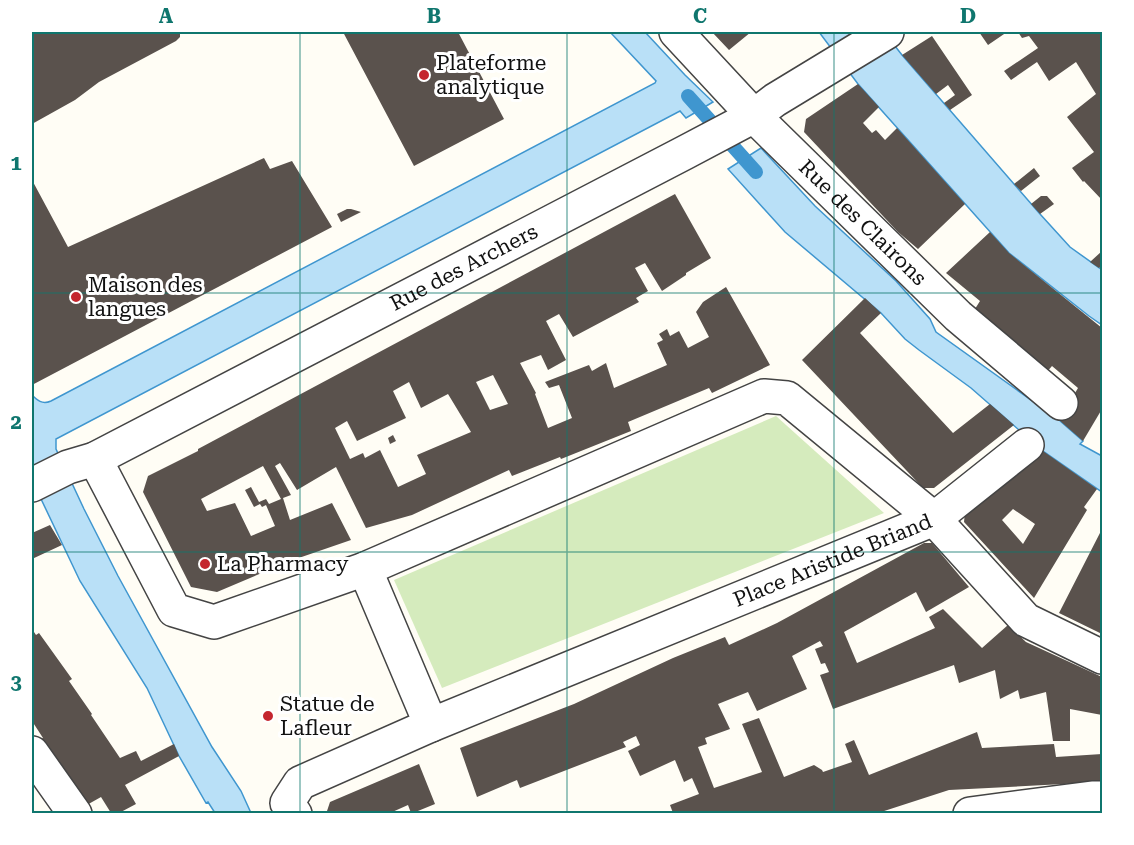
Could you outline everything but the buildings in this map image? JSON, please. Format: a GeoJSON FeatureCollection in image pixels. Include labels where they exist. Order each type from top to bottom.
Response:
{"type":"FeatureCollection","features":[{"type":"Feature","properties":{"kind":"street","name":"Rue des Clairons"},"geometry":{"type":"LineString","coordinates":[[676,32],[764,108],[958,316],[1061,403]]}},
{"type":"Feature","properties":{"kind":"street","name":"Rue des Archers"},"geometry":{"type":"LineString","coordinates":[[32,485],[82,463],[684,153],[764,108],[887,32]]}},
{"type":"Feature","properties":{"kind":"street","name":"Place Aristide Briand"},"geometry":{"type":"LineString","coordinates":[[82,463],[174,610],[214,622],[364,568],[764,396],[787,398],[934,519],[431,725],[300,783],[291,808]]}},
{"type":"Feature","properties":{"kind":"street"},"geometry":{"type":"LineString","coordinates":[[1027,445],[934,519],[1026,620],[1102,657]]}},
{"type":"Feature","properties":{"kind":"street"},"geometry":{"type":"LineString","coordinates":[[364,568],[431,725]]}},
{"type":"Feature","properties":{"kind":"street"},"geometry":{"type":"LineString","coordinates":[[32,753],[75,813]]}},
{"type":"Feature","properties":{"kind":"street"},"geometry":{"type":"LineString","coordinates":[[970,813],[1102,798]]}},
{"type":"Feature","properties":{"kind":"green space"},"geometry":{"type":"Polygon","coordinates":[[[776,416],[884,513],[442,688],[394,580],[776,416]]]}},
{"type":"Feature","properties":{"kind":"water"},"geometry":{"type":"Polygon","coordinates":[[[610,32],[645,32],[713,102],[686,118],[680,111],[56,439],[56,449],[118,576],[212,747],[241,791],[251,813],[215,813],[208,802],[206,803],[179,756],[147,688],[80,581],[32,480],[32,395],[42,402],[51,401],[655,83],[656,81],[610,32]]]}},
{"type":"Feature","properties":{"kind":"water"},"geometry":{"type":"Polygon","coordinates":[[[819,32],[884,32],[1070,247],[1102,270],[1102,325],[1009,253],[858,84],[819,32]]]}},
{"type":"Feature","properties":{"kind":"water"},"geometry":{"type":"Polygon","coordinates":[[[761,148],[815,206],[896,281],[930,319],[936,332],[1059,420],[1083,441],[1080,444],[1102,456],[1102,492],[1043,451],[971,388],[905,339],[881,313],[785,232],[728,169],[761,148]]]}},
{"type":"Feature","properties":{"kind":"waterway"},"geometry":{"type":"LineString","coordinates":[[688,96],[756,172]]}},
{"type":"Feature","properties":{"kind":"place","name":"Plateforme analytique"},"geometry":{"type":"Point","coordinates":[424,75]}},
{"type":"Feature","properties":{"kind":"place","name":"Maison des langues"},"geometry":{"type":"Point","coordinates":[76,297]}},
{"type":"Feature","properties":{"kind":"place","name":"La Pharmacy"},"geometry":{"type":"Point","coordinates":[205,564]}},
{"type":"Feature","properties":{"kind":"place","name":"Statue de Lafleur"},"geometry":{"type":"Point","coordinates":[268,716]}}]}
